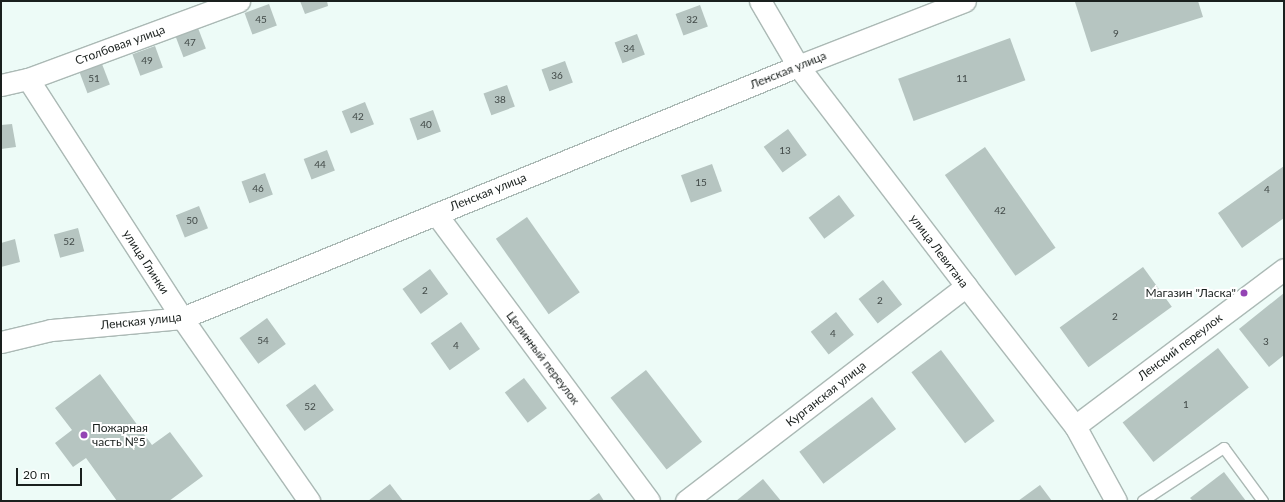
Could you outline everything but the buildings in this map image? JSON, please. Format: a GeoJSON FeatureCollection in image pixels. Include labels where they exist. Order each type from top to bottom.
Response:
{"type":"FeatureCollection","features":[{"type":"Feature","properties":{"kind":"street","name":"Столбовая улица"},"geometry":{"type":"LineString","coordinates":[[1,85],[28,79],[239,1]]}},
{"type":"Feature","properties":{"kind":"street","name":"улица Левитана"},"geometry":{"type":"LineString","coordinates":[[760,1],[798,66],[966,286],[1076,426],[1116,501]]}},
{"type":"Feature","properties":{"kind":"street","name":"Ленская улица"},"geometry":{"type":"LineString","coordinates":[[1,342],[51,330],[182,318],[798,66],[965,1]]}},
{"type":"Feature","properties":{"kind":"street","name":"улица Глинки"},"geometry":{"type":"LineString","coordinates":[[28,79],[182,318],[309,501]]}},
{"type":"Feature","properties":{"kind":"street","name":"Целинный переулок"},"geometry":{"type":"LineString","coordinates":[[436,214],[650,501]]}},
{"type":"Feature","properties":{"kind":"street","name":"Ленский переулок"},"geometry":{"type":"LineString","coordinates":[[1076,426],[1284,268]]}},
{"type":"Feature","properties":{"kind":"street","name":"Курганская улица"},"geometry":{"type":"LineString","coordinates":[[686,501],[966,286]]}},
{"type":"Feature","properties":{"kind":"lane"},"geometry":{"type":"LineString","coordinates":[[1143,501],[1224,448],[1263,501]]}},
{"type":"Feature","properties":{"kind":"place","name":"Магазин \"Ласка\""},"geometry":{"type":"Point","coordinates":[1244,293]}},
{"type":"Feature","properties":{"kind":"place","name":"Пожарная часть №5"},"geometry":{"type":"Point","coordinates":[84,435]}}]}
